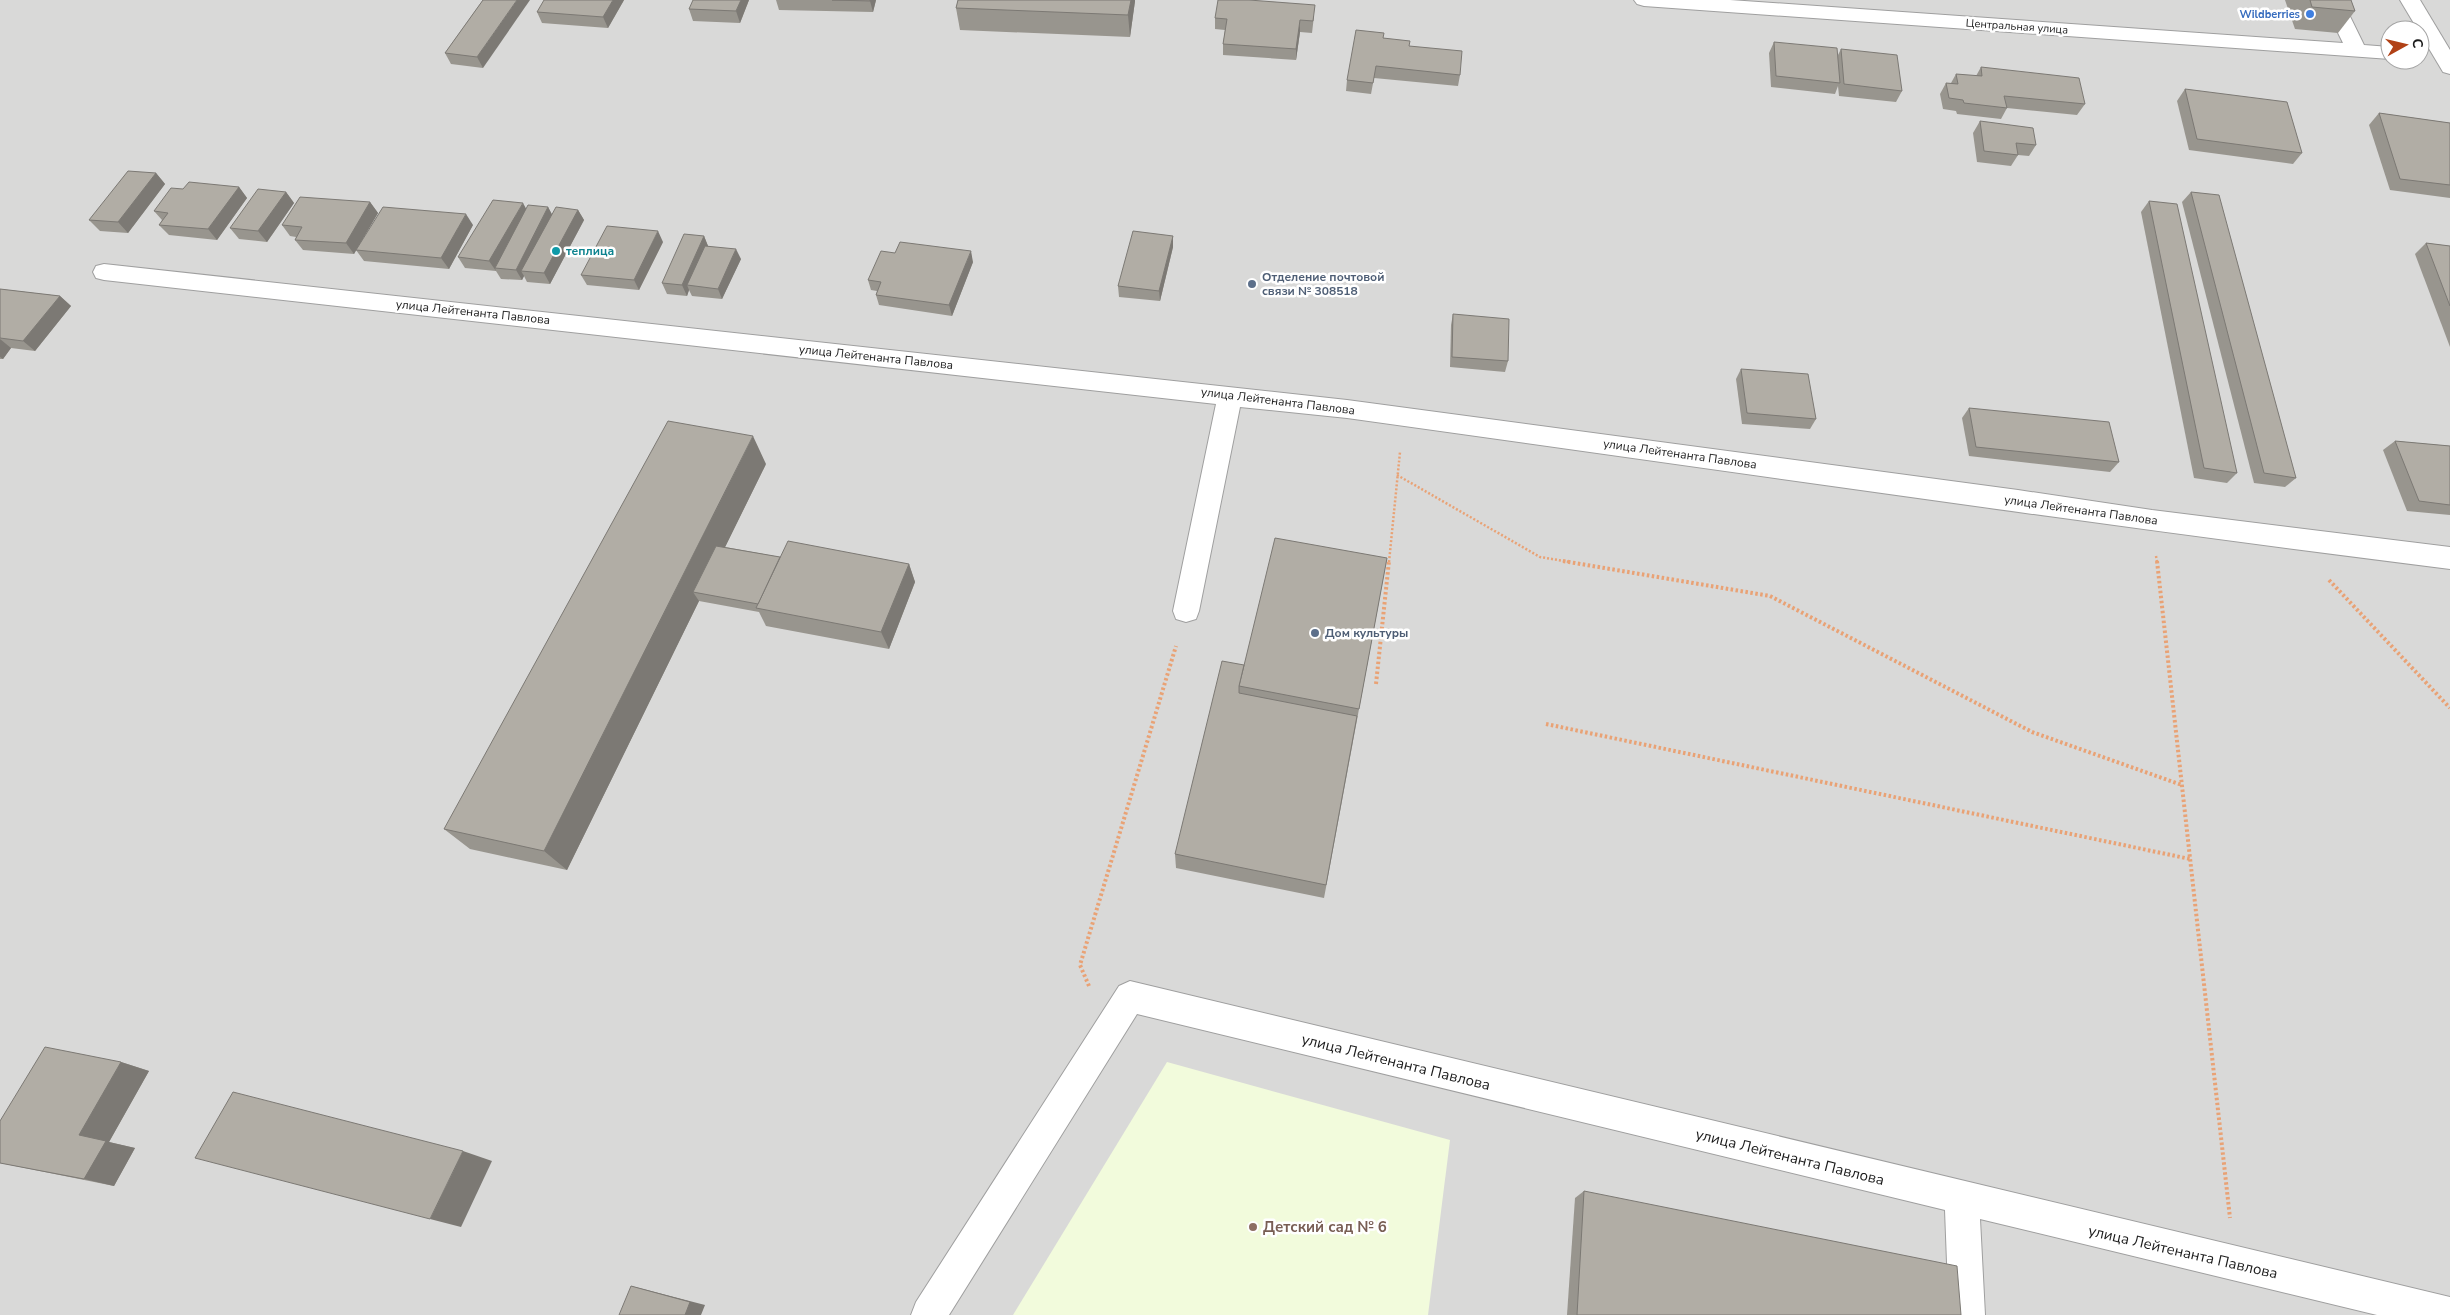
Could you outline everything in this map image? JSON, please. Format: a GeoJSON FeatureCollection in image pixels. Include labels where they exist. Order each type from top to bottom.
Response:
{"type":"FeatureCollection","features":[{"type":"Feature","properties":{"kind":"street","name":"Центральная улица"},"geometry":{"type":"LineString","coordinates":[[1644,0],[2380,52]]}},
{"type":"Feature","properties":{"kind":"street"},"geometry":{"type":"LineString","coordinates":[[2332,0],[2356,50]]}},
{"type":"Feature","properties":{"kind":"street"},"geometry":{"type":"LineString","coordinates":[[2410,0],[2446,62]]}},
{"type":"Feature","properties":{"kind":"street"},"geometry":{"type":"LineString","coordinates":[[2430,58],[2446,62]]}},
{"type":"Feature","properties":{"kind":"street","name":"улица Лейтенанта Павлова"},"geometry":{"type":"LineString","coordinates":[[104,272],[1230,395],[1404,416],[2152,521],[2450,558]]}},
{"type":"Feature","properties":{"kind":"street"},"geometry":{"type":"LineString","coordinates":[[1186,611],[1230,395]]}},
{"type":"Feature","properties":{"kind":"street","name":"улица Лейтенанта Павлова"},"geometry":{"type":"LineString","coordinates":[[1109,1030],[1130,997],[2450,1315]]}},
{"type":"Feature","properties":{"kind":"street"},"geometry":{"type":"LineString","coordinates":[[929,1315],[1109,1030]]}},
{"type":"Feature","properties":{"kind":"street"},"geometry":{"type":"LineString","coordinates":[[1962,1198],[1967,1315]]}},
{"type":"Feature","properties":{"kind":"path"},"geometry":{"type":"LineString","coordinates":[[1376,684],[1404,416]]}},
{"type":"Feature","properties":{"kind":"path"},"geometry":{"type":"LineString","coordinates":[[1397,475],[1540,557],[1770,596],[2032,732],[2182,785]]}},
{"type":"Feature","properties":{"kind":"path"},"geometry":{"type":"LineString","coordinates":[[2152,521],[2235,1264]]}},
{"type":"Feature","properties":{"kind":"path"},"geometry":{"type":"LineString","coordinates":[[2289,538],[2450,708]]}},
{"type":"Feature","properties":{"kind":"path"},"geometry":{"type":"LineString","coordinates":[[1109,1030],[1080,965],[1186,611]]}},
{"type":"Feature","properties":{"kind":"path"},"geometry":{"type":"LineString","coordinates":[[1546,724],[2190,859]]}},
{"type":"Feature","properties":{"kind":"shaded area"},"geometry":{"type":"Polygon","coordinates":[[[0,0],[2450,0],[2450,1315],[0,1315],[0,0]]]}},
{"type":"Feature","properties":{"kind":"shaded area","name":"Детский сад № 6"},"geometry":{"type":"Polygon","coordinates":[[[1167,1062],[1450,1140],[1428,1315],[1013,1315],[1167,1062]]]}},
{"type":"Feature","properties":{"kind":"building"},"geometry":{"type":"Polygon","coordinates":[[[483,0],[517,0],[477,57],[445,53],[483,0]]]}},
{"type":"Feature","properties":{"kind":"building"},"geometry":{"type":"Polygon","coordinates":[[[544,0],[613,0],[603,17],[537,12],[544,0]]]}},
{"type":"Feature","properties":{"kind":"building"},"geometry":{"type":"Polygon","coordinates":[[[693,0],[741,0],[736,11],[689,9],[693,0]]]}},
{"type":"Feature","properties":{"kind":"building"},"geometry":{"type":"Polygon","coordinates":[[[832,0],[870,0],[870,1],[832,0]]]}},
{"type":"Feature","properties":{"kind":"building"},"geometry":{"type":"Polygon","coordinates":[[[958,0],[1131,0],[1128,15],[956,8],[958,0]]]}},
{"type":"Feature","properties":{"kind":"building"},"geometry":{"type":"Polygon","coordinates":[[[1218,0],[1249,0],[1315,5],[1313,21],[1300,20],[1296,49],[1223,44],[1227,19],[1215,18],[1218,0]]]}},
{"type":"Feature","properties":{"kind":"building"},"geometry":{"type":"Polygon","coordinates":[[[2310,0],[2351,0],[2355,11],[2312,7],[2310,0]]]}},
{"type":"Feature","properties":{"kind":"building"},"geometry":{"type":"Polygon","coordinates":[[[1356,30],[1384,33],[1383,38],[1410,41],[1409,46],[1462,51],[1460,75],[1376,66],[1373,83],[1347,80],[1356,30]]]}},
{"type":"Feature","properties":{"kind":"building"},"geometry":{"type":"Polygon","coordinates":[[[1774,42],[1837,48],[1840,83],[1776,76],[1774,42]]]}},
{"type":"Feature","properties":{"kind":"building"},"geometry":{"type":"Polygon","coordinates":[[[1841,49],[1897,55],[1902,91],[1844,84],[1841,49]]]}},
{"type":"Feature","properties":{"kind":"building"},"geometry":{"type":"Polygon","coordinates":[[[1981,67],[2079,78],[2085,104],[2004,96],[2007,108],[1964,103],[1963,100],[1949,98],[1946,83],[1958,84],[1956,74],[1982,76],[1981,67]]]}},
{"type":"Feature","properties":{"kind":"building"},"geometry":{"type":"Polygon","coordinates":[[[2185,89],[2287,102],[2302,153],[2197,139],[2185,89]]]}},
{"type":"Feature","properties":{"kind":"building"},"geometry":{"type":"Polygon","coordinates":[[[2379,113],[2450,123],[2450,185],[2400,179],[2379,113]]]}},
{"type":"Feature","properties":{"kind":"building"},"geometry":{"type":"Polygon","coordinates":[[[1980,121],[2033,128],[2036,145],[2016,143],[2018,155],[1984,151],[1980,121]]]}},
{"type":"Feature","properties":{"kind":"building"},"geometry":{"type":"Polygon","coordinates":[[[128,171],[156,173],[118,222],[89,220],[128,171]]]}},
{"type":"Feature","properties":{"kind":"building"},"geometry":{"type":"Polygon","coordinates":[[[189,182],[239,187],[208,229],[159,225],[168,213],[154,211],[171,188],[183,189],[189,182]]]}},
{"type":"Feature","properties":{"kind":"building"},"geometry":{"type":"Polygon","coordinates":[[[258,189],[286,192],[258,231],[230,228],[258,189]]]}},
{"type":"Feature","properties":{"kind":"building"},"geometry":{"type":"Polygon","coordinates":[[[2191,192],[2219,195],[2296,478],[2264,473],[2191,192]]]}},
{"type":"Feature","properties":{"kind":"building"},"geometry":{"type":"Polygon","coordinates":[[[300,197],[370,202],[346,243],[295,240],[302,227],[282,225],[300,197]]]}},
{"type":"Feature","properties":{"kind":"building"},"geometry":{"type":"Polygon","coordinates":[[[493,200],[523,203],[489,261],[458,257],[493,200]]]}},
{"type":"Feature","properties":{"kind":"building"},"geometry":{"type":"Polygon","coordinates":[[[2149,201],[2177,204],[2237,473],[2204,468],[2149,201]]]}},
{"type":"Feature","properties":{"kind":"building"},"geometry":{"type":"Polygon","coordinates":[[[528,205],[548,207],[516,270],[495,268],[528,205]]]}},
{"type":"Feature","properties":{"kind":"building"},"geometry":{"type":"Polygon","coordinates":[[[383,207],[466,214],[441,258],[356,250],[383,207]]]}},
{"type":"Feature","properties":{"kind":"building"},"geometry":{"type":"Polygon","coordinates":[[[556,207],[578,210],[544,273],[521,271],[556,207]]]}},
{"type":"Feature","properties":{"kind":"building"},"geometry":{"type":"Polygon","coordinates":[[[607,226],[658,231],[634,280],[581,275],[607,226]]]}},
{"type":"Feature","properties":{"kind":"building"},"geometry":{"type":"Polygon","coordinates":[[[1133,231],[1173,236],[1159,291],[1118,286],[1133,231]]]}},
{"type":"Feature","properties":{"kind":"building"},"geometry":{"type":"Polygon","coordinates":[[[684,234],[704,236],[682,285],[662,283],[684,234]]]}},
{"type":"Feature","properties":{"kind":"building"},"geometry":{"type":"Polygon","coordinates":[[[900,242],[971,251],[949,305],[876,295],[881,282],[868,280],[881,251],[895,253],[900,242]]]}},
{"type":"Feature","properties":{"kind":"building"},"geometry":{"type":"Polygon","coordinates":[[[2426,243],[2450,246],[2450,306],[2426,243]]]}},
{"type":"Feature","properties":{"kind":"building"},"geometry":{"type":"Polygon","coordinates":[[[705,246],[736,249],[718,289],[687,285],[705,246]]]}},
{"type":"Feature","properties":{"kind":"building"},"geometry":{"type":"Polygon","coordinates":[[[0,289],[60,296],[23,341],[0,338],[0,289]]]}},
{"type":"Feature","properties":{"kind":"building"},"geometry":{"type":"Polygon","coordinates":[[[1453,314],[1509,319],[1508,361],[1452,357],[1453,314]]]}},
{"type":"Feature","properties":{"kind":"building"},"geometry":{"type":"Polygon","coordinates":[[[1741,369],[1808,374],[1816,419],[1747,413],[1741,369]]]}},
{"type":"Feature","properties":{"kind":"building"},"geometry":{"type":"Polygon","coordinates":[[[1969,408],[2109,422],[2119,462],[1976,447],[1969,408]]]}},
{"type":"Feature","properties":{"kind":"building"},"geometry":{"type":"Polygon","coordinates":[[[668,421],[753,436],[544,851],[444,829],[668,421]]]}},
{"type":"Feature","properties":{"kind":"building"},"geometry":{"type":"Polygon","coordinates":[[[2395,441],[2450,446],[2450,505],[2419,501],[2395,441]]]}},
{"type":"Feature","properties":{"kind":"building","name":"Дом культуры"},"geometry":{"type":"Polygon","coordinates":[[[1275,538],[1387,558],[1359,709],[1239,686],[1275,538]]]}},
{"type":"Feature","properties":{"kind":"building"},"geometry":{"type":"Polygon","coordinates":[[[788,541],[909,564],[881,632],[756,608],[788,541]]]}},
{"type":"Feature","properties":{"kind":"building"},"geometry":{"type":"Polygon","coordinates":[[[716,546],[780,557],[758,604],[693,592],[716,546]]]}},
{"type":"Feature","properties":{"kind":"building"},"geometry":{"type":"Polygon","coordinates":[[[1222,661],[1244,665],[1239,693],[1357,716],[1326,885],[1175,854],[1222,661]]]}},
{"type":"Feature","properties":{"kind":"building"},"geometry":{"type":"Polygon","coordinates":[[[45,1047],[121,1062],[79,1135],[106,1141],[84,1179],[0,1163],[0,1121],[45,1047]]]}},
{"type":"Feature","properties":{"kind":"building"},"geometry":{"type":"Polygon","coordinates":[[[233,1092],[463,1151],[430,1219],[195,1158],[233,1092]]]}},
{"type":"Feature","properties":{"kind":"building"},"geometry":{"type":"Polygon","coordinates":[[[1584,1191],[1957,1266],[1961,1315],[1577,1315],[1584,1191]]]}},
{"type":"Feature","properties":{"kind":"building"},"geometry":{"type":"Polygon","coordinates":[[[631,1286],[690,1302],[685,1315],[619,1315],[631,1286]]]}},
{"type":"Feature","properties":{"kind":"place","name":"Wildberries"},"geometry":{"type":"Point","coordinates":[2310,14]}},
{"type":"Feature","properties":{"kind":"place","name":"теплица"},"geometry":{"type":"Point","coordinates":[556,251]}},
{"type":"Feature","properties":{"kind":"place","name":"Отделение почтовой связи № 308518"},"geometry":{"type":"Point","coordinates":[1252,284]}},
{"type":"Feature","properties":{"kind":"place","name":"Дом культуры"},"geometry":{"type":"Point","coordinates":[1315,633]}},
{"type":"Feature","properties":{"kind":"place","name":"Детский сад № 6"},"geometry":{"type":"Point","coordinates":[1253,1227]}}]}
